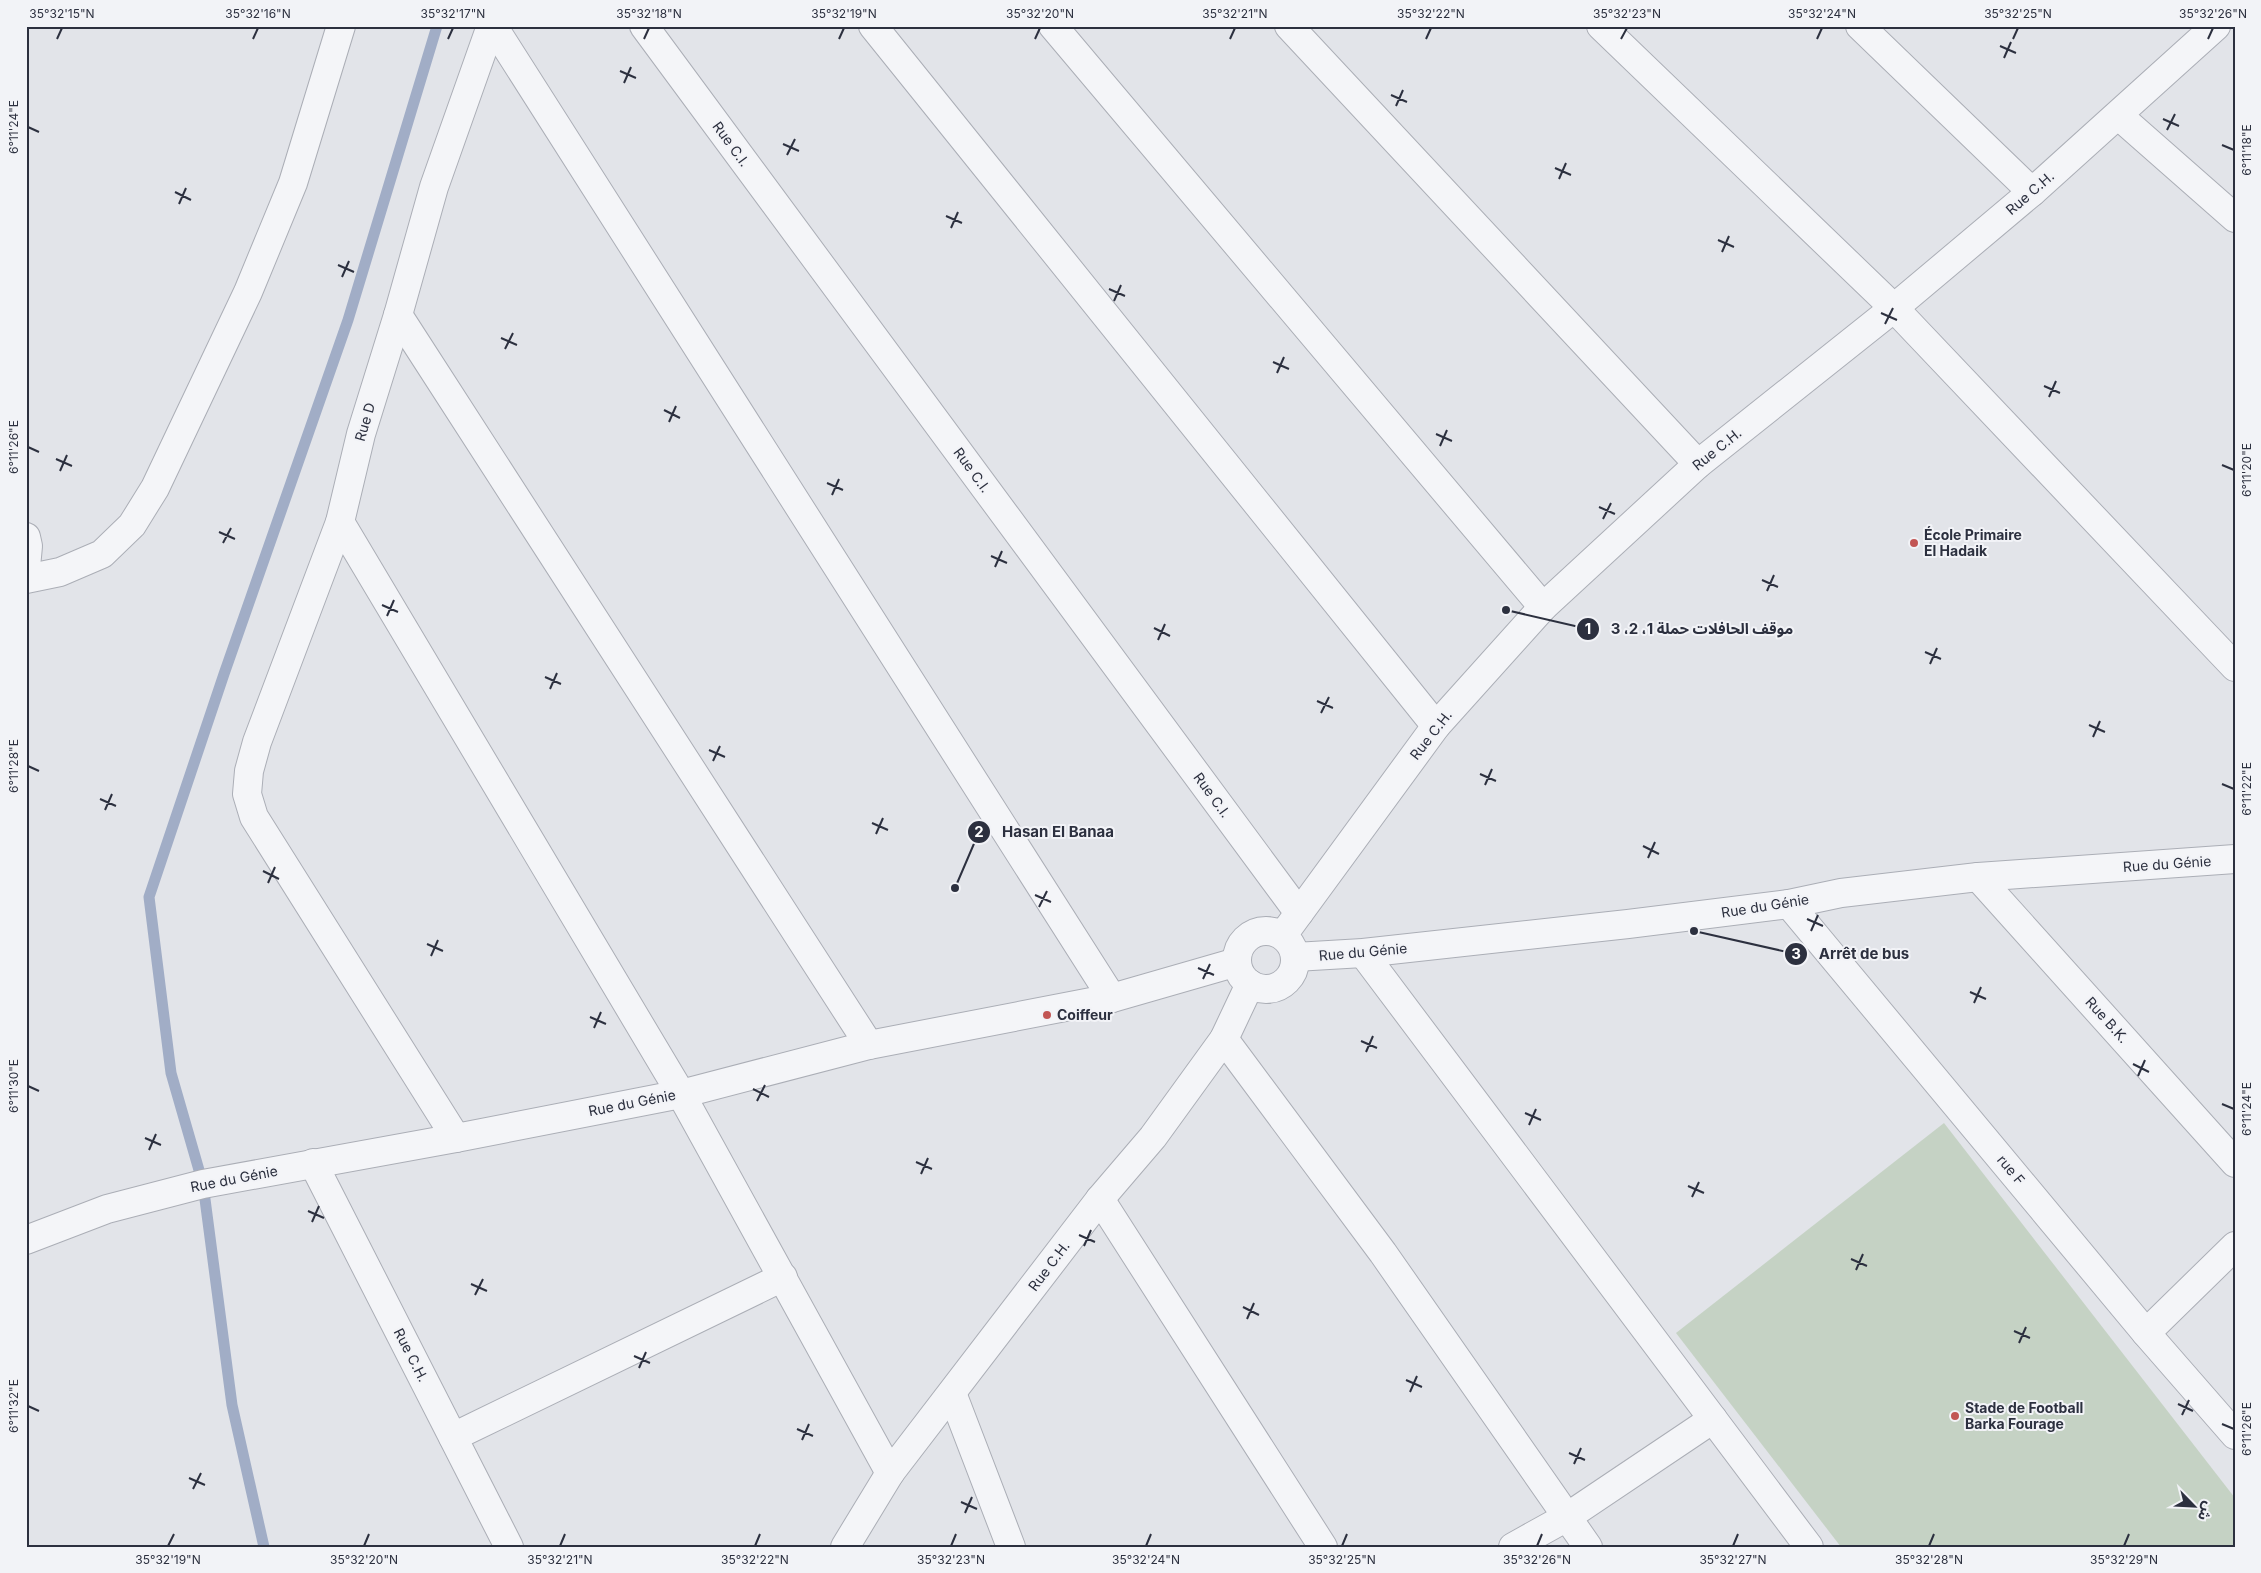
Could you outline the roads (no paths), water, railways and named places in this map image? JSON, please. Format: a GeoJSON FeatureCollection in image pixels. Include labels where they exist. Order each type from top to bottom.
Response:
{"type":"FeatureCollection","features":[{"type":"Feature","properties":{"kind":"street"},"geometry":{"type":"LineString","coordinates":[[26,579],[60,572],[102,554],[132,525],[155,488],[248,292],[293,183],[341,26]]}},
{"type":"Feature","properties":{"kind":"street"},"geometry":{"type":"LineString","coordinates":[[492,26],[1112,998]]}},
{"type":"Feature","properties":{"kind":"street","name":"Rue D"},"geometry":{"type":"LineString","coordinates":[[456,1138],[254,817],[247,794],[249,771],[257,742],[340,522],[361,434],[398,315],[434,187],[492,26]]}},
{"type":"Feature","properties":{"kind":"street","name":"Rue C.I."},"geometry":{"type":"LineString","coordinates":[[644,26],[1299,913]]}},
{"type":"Feature","properties":{"kind":"street"},"geometry":{"type":"LineString","coordinates":[[873,26],[1436,726]]}},
{"type":"Feature","properties":{"kind":"street"},"geometry":{"type":"LineString","coordinates":[[1053,26],[1543,607]]}},
{"type":"Feature","properties":{"kind":"street"},"geometry":{"type":"LineString","coordinates":[[1290,26],[1698,464]]}},
{"type":"Feature","properties":{"kind":"street"},"geometry":{"type":"LineString","coordinates":[[1602,26],[1894,308],[2235,668]]}},
{"type":"Feature","properties":{"kind":"street"},"geometry":{"type":"LineString","coordinates":[[1860,26],[2032,192]]}},
{"type":"Feature","properties":{"kind":"street","name":"Rue C.H."},"geometry":{"type":"LineString","coordinates":[[1289,946],[1299,913],[1436,726],[1543,607],[1698,464],[1894,308],[2119,116],[2200,31]]}},
{"type":"Feature","properties":{"kind":"street"},"geometry":{"type":"LineString","coordinates":[[2119,116],[2235,218]]}},
{"type":"Feature","properties":{"kind":"street"},"geometry":{"type":"LineString","coordinates":[[398,315],[869,1045]]}},
{"type":"Feature","properties":{"kind":"street"},"geometry":{"type":"LineString","coordinates":[[340,522],[681,1094],[890,1473]]}},
{"type":"Feature","properties":{"kind":"street"},"geometry":{"type":"LineString","coordinates":[[26,537],[28,546],[26,567]]}},
{"type":"Feature","properties":{"kind":"street","name":"Rue du Génie"},"geometry":{"type":"LineString","coordinates":[[1289,946],[1363,953],[1789,904],[1841,893],[1978,876],[2235,859]]}},
{"type":"Feature","properties":{"kind":"street","name":"Rue B.K."},"geometry":{"type":"LineString","coordinates":[[1978,876],[2235,1163]]}},
{"type":"Feature","properties":{"kind":"street","name":"rue F"},"geometry":{"type":"LineString","coordinates":[[1789,904],[2146,1333],[2235,1435]]}},
{"type":"Feature","properties":{"kind":"street"},"geometry":{"type":"LineString","coordinates":[[1271,930],[1289,946],[1294,970],[1286,981],[1275,988],[1262,989],[1243,973],[1239,949],[1246,938],[1258,931],[1271,930]]}},
{"type":"Feature","properties":{"kind":"street"},"geometry":{"type":"LineString","coordinates":[[1363,953],[1809,1547]]}},
{"type":"Feature","properties":{"kind":"street","name":"Rue du Génie"},"geometry":{"type":"LineString","coordinates":[[26,1240],[107,1209],[203,1184],[456,1138],[681,1094],[869,1045],[1243,973]]}},
{"type":"Feature","properties":{"kind":"street","name":"Rue C.H."},"geometry":{"type":"LineString","coordinates":[[845,1547],[890,1473],[1100,1199],[1153,1137],[1224,1039],[1243,973]]}},
{"type":"Feature","properties":{"kind":"street"},"geometry":{"type":"LineString","coordinates":[[1224,1039],[1383,1253],[1588,1547]]}},
{"type":"Feature","properties":{"kind":"street","name":"Rue C.H."},"geometry":{"type":"LineString","coordinates":[[312,1163],[509,1547]]}},
{"type":"Feature","properties":{"kind":"street"},"geometry":{"type":"LineString","coordinates":[[1100,1199],[1323,1547]]}},
{"type":"Feature","properties":{"kind":"street"},"geometry":{"type":"LineString","coordinates":[[2146,1333],[2235,1246]]}},
{"type":"Feature","properties":{"kind":"street"},"geometry":{"type":"LineString","coordinates":[[453,1437],[783,1278]]}},
{"type":"Feature","properties":{"kind":"street"},"geometry":{"type":"LineString","coordinates":[[952,1393],[1011,1547]]}},
{"type":"Feature","properties":{"kind":"street"},"geometry":{"type":"LineString","coordinates":[[1513,1547],[1567,1517],[1713,1419]]}},
{"type":"Feature","properties":{"kind":"waterway"},"geometry":{"type":"LineString","coordinates":[[264,1547],[232,1405],[203,1184],[171,1073],[149,897],[224,674],[348,320],[437,26]]}},
{"type":"Feature","properties":{"kind":"place","name":"École Primaire El Hadaik"},"geometry":{"type":"Point","coordinates":[1914,543]}},
{"type":"Feature","properties":{"kind":"place","name":"موقف الحافلات حملة 1، 2، 3"},"geometry":{"type":"Point","coordinates":[1506,610]}},
{"type":"Feature","properties":{"kind":"place","name":"Hasan El Banaa"},"geometry":{"type":"Point","coordinates":[955,888]}},
{"type":"Feature","properties":{"kind":"place","name":"Arrêt de bus"},"geometry":{"type":"Point","coordinates":[1694,931]}},
{"type":"Feature","properties":{"kind":"place","name":"Coiffeur"},"geometry":{"type":"Point","coordinates":[1047,1015]}},
{"type":"Feature","properties":{"kind":"place","name":"Stade de Football Barka Fourage"},"geometry":{"type":"Point","coordinates":[1955,1416]}}]}
